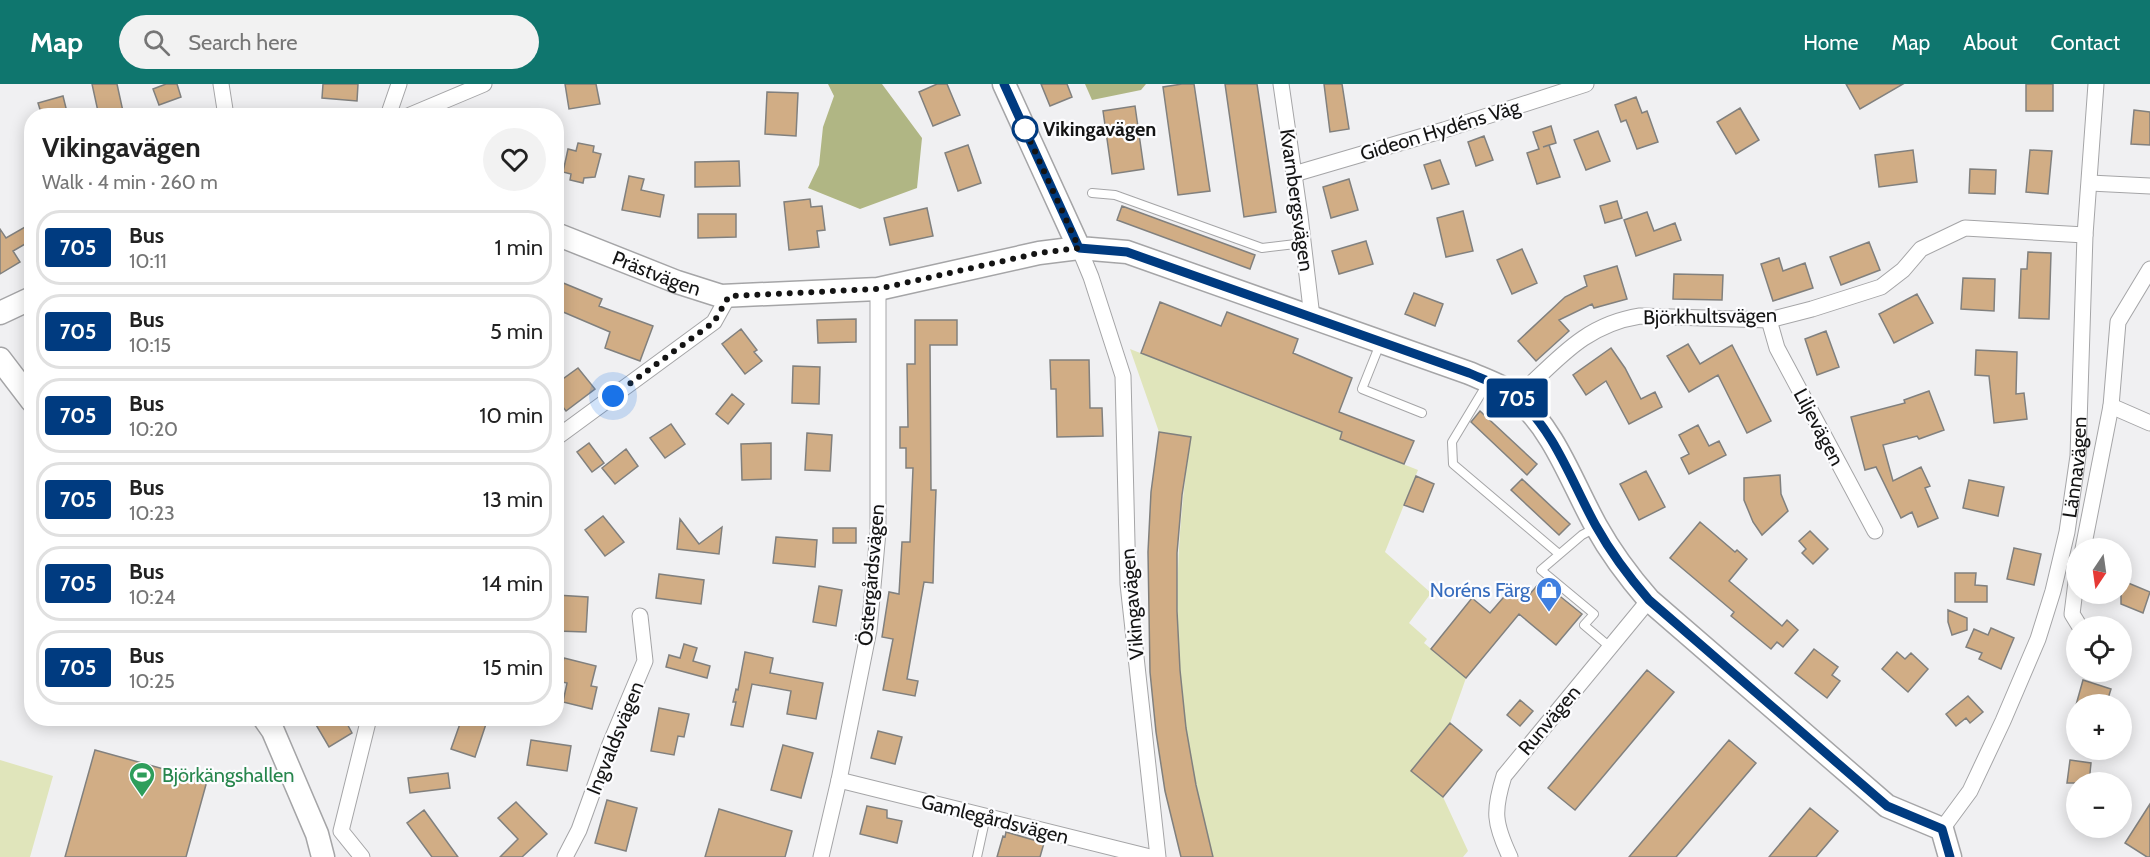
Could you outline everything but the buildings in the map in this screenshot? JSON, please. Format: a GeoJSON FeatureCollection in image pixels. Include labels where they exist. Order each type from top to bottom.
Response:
{"type":"FeatureCollection","features":[{"type":"Feature","properties":{"kind":"street"},"geometry":{"type":"LineString","coordinates":[[221,84],[225,108]]}},
{"type":"Feature","properties":{"kind":"street"},"geometry":{"type":"LineString","coordinates":[[391,108],[399,84]]}},
{"type":"Feature","properties":{"kind":"street"},"geometry":{"type":"LineString","coordinates":[[427,108],[484,84]]}},
{"type":"Feature","properties":{"kind":"street"},"geometry":{"type":"LineString","coordinates":[[1004,84],[1079,248]]}},
{"type":"Feature","properties":{"kind":"street","name":"Kvarnbergsvägen"},"geometry":{"type":"LineString","coordinates":[[1281,84],[1312,316]]}},
{"type":"Feature","properties":{"kind":"street","name":"Gideon Hydéns Väg"},"geometry":{"type":"LineString","coordinates":[[1294,174],[1444,130],[1586,84]]}},
{"type":"Feature","properties":{"kind":"street","name":"Lännavägen"},"geometry":{"type":"LineString","coordinates":[[1942,829],[1970,791],[2038,639],[2054,591],[2067,532],[2078,456],[2085,235],[2096,84]]}},
{"type":"Feature","properties":{"kind":"street"},"geometry":{"type":"LineString","coordinates":[[2090,183],[2150,186]]}},
{"type":"Feature","properties":{"kind":"street","name":"Björkhultsvägen"},"geometry":{"type":"LineString","coordinates":[[1517,398],[1566,352],[1590,333],[1607,324],[1640,316],[1769,320],[1881,287],[1903,270],[1921,249],[1965,228],[2085,235]]}},
{"type":"Feature","properties":{"kind":"street","name":"Prästvägen"},"geometry":{"type":"LineString","coordinates":[[564,237],[677,282],[721,296],[878,289],[1039,253],[1079,248],[1127,252],[1469,373],[1517,398],[1545,430],[1597,527],[1626,574],[1649,600],[1887,806],[1942,829]]}},
{"type":"Feature","properties":{"kind":"street","name":"Vikingavägen"},"geometry":{"type":"LineString","coordinates":[[1079,248],[1091,277],[1123,376],[1128,584],[1158,857]]}},
{"type":"Feature","properties":{"kind":"street"},"geometry":{"type":"LineString","coordinates":[[2084,538],[2111,406],[2118,322],[2150,269]]}},
{"type":"Feature","properties":{"kind":"street","name":"Östergårdsvägen"},"geometry":{"type":"LineString","coordinates":[[821,857],[869,630],[878,532],[878,289]]}},
{"type":"Feature","properties":{"kind":"street"},"geometry":{"type":"LineString","coordinates":[[564,432],[714,322],[729,296]]}},
{"type":"Feature","properties":{"kind":"street"},"geometry":{"type":"LineString","coordinates":[[0,313],[24,302]]}},
{"type":"Feature","properties":{"kind":"street","name":"Liljevägen"},"geometry":{"type":"LineString","coordinates":[[1769,320],[1777,348],[1875,531]]}},
{"type":"Feature","properties":{"kind":"street"},"geometry":{"type":"LineString","coordinates":[[0,359],[24,390]]}},
{"type":"Feature","properties":{"kind":"street"},"geometry":{"type":"LineString","coordinates":[[2111,406],[2150,423]]}},
{"type":"Feature","properties":{"kind":"street","name":"Runvägen"},"geometry":{"type":"LineString","coordinates":[[1510,857],[1498,832],[1496,802],[1504,776],[1649,600]]}},
{"type":"Feature","properties":{"kind":"street","name":"Ingvaldsvägen"},"geometry":{"type":"LineString","coordinates":[[565,857],[579,830],[610,744],[645,662],[640,616]]}},
{"type":"Feature","properties":{"kind":"street"},"geometry":{"type":"LineString","coordinates":[[270,726],[313,823],[323,857]]}},
{"type":"Feature","properties":{"kind":"street"},"geometry":{"type":"LineString","coordinates":[[362,857],[341,831],[367,726]]}},
{"type":"Feature","properties":{"kind":"street","name":"Gamlegårdsvägen"},"geometry":{"type":"LineString","coordinates":[[839,780],[1150,857]]}},
{"type":"Feature","properties":{"kind":"street"},"geometry":{"type":"LineString","coordinates":[[1942,829],[1950,857]]}},
{"type":"Feature","properties":{"kind":"lane"},"geometry":{"type":"LineString","coordinates":[[1092,193],[1115,195],[1262,248],[1304,243]]}},
{"type":"Feature","properties":{"kind":"lane"},"geometry":{"type":"LineString","coordinates":[[1381,342],[1362,389],[1422,413]]}},
{"type":"Feature","properties":{"kind":"lane"},"geometry":{"type":"LineString","coordinates":[[1488,382],[1452,442],[1453,464],[1559,554]]}},
{"type":"Feature","properties":{"kind":"lane"},"geometry":{"type":"LineString","coordinates":[[1597,527],[1582,536],[1541,570],[1594,614],[1584,625],[1610,646]]}},
{"type":"Feature","properties":{"kind":"lane"},"geometry":{"type":"LineString","coordinates":[[977,857],[987,816]]}},
{"type":"Feature","properties":{"kind":"green space"},"geometry":{"type":"Polygon","coordinates":[[[828,84],[882,84],[922,138],[917,188],[860,209],[808,188],[819,165],[823,127],[834,96],[828,84]]]}},
{"type":"Feature","properties":{"kind":"green space"},"geometry":{"type":"Polygon","coordinates":[[[1085,84],[1146,84],[1141,90],[1092,100],[1085,84]]]}},
{"type":"Feature","properties":{"kind":"green space"},"geometry":{"type":"Polygon","coordinates":[[[1130,349],[1342,432],[1340,439],[1418,470],[1385,552],[1431,593],[1409,623],[1427,639],[1424,643],[1466,678],[1450,723],[1411,771],[1443,797],[1468,851],[1463,857],[1213,857],[1188,744],[1177,618],[1179,546],[1191,437],[1159,432],[1130,349]]]}},
{"type":"Feature","properties":{"kind":"green space"},"geometry":{"type":"Polygon","coordinates":[[[0,760],[53,776],[30,857],[0,857],[0,760]]]}},
{"type":"Feature","properties":{"kind":"bus line","name":"705"},"geometry":{"type":"LineString","coordinates":[[1004,84],[1079,248],[1127,252],[1469,373],[1496,385],[1517,398],[1545,430],[1597,527],[1626,574],[1649,600],[1887,806],[1942,829],[1950,857]]}},
{"type":"Feature","properties":{"kind":"place","name":"Vikingavägen"},"geometry":{"type":"Point","coordinates":[1025,129]}},
{"type":"Feature","properties":{"kind":"place","name":"Noréns Färg"},"geometry":{"type":"Point","coordinates":[1549,613]}},
{"type":"Feature","properties":{"kind":"place","name":"Björkängshallen"},"geometry":{"type":"Point","coordinates":[142,798]}},
{"type":"Feature","properties":{"kind":"route"},"geometry":{"type":"LineString","coordinates":[[613,396],[714,322],[729,296],[878,289],[1039,253],[1079,248],[1022,123],[1025,129]]}}]}
